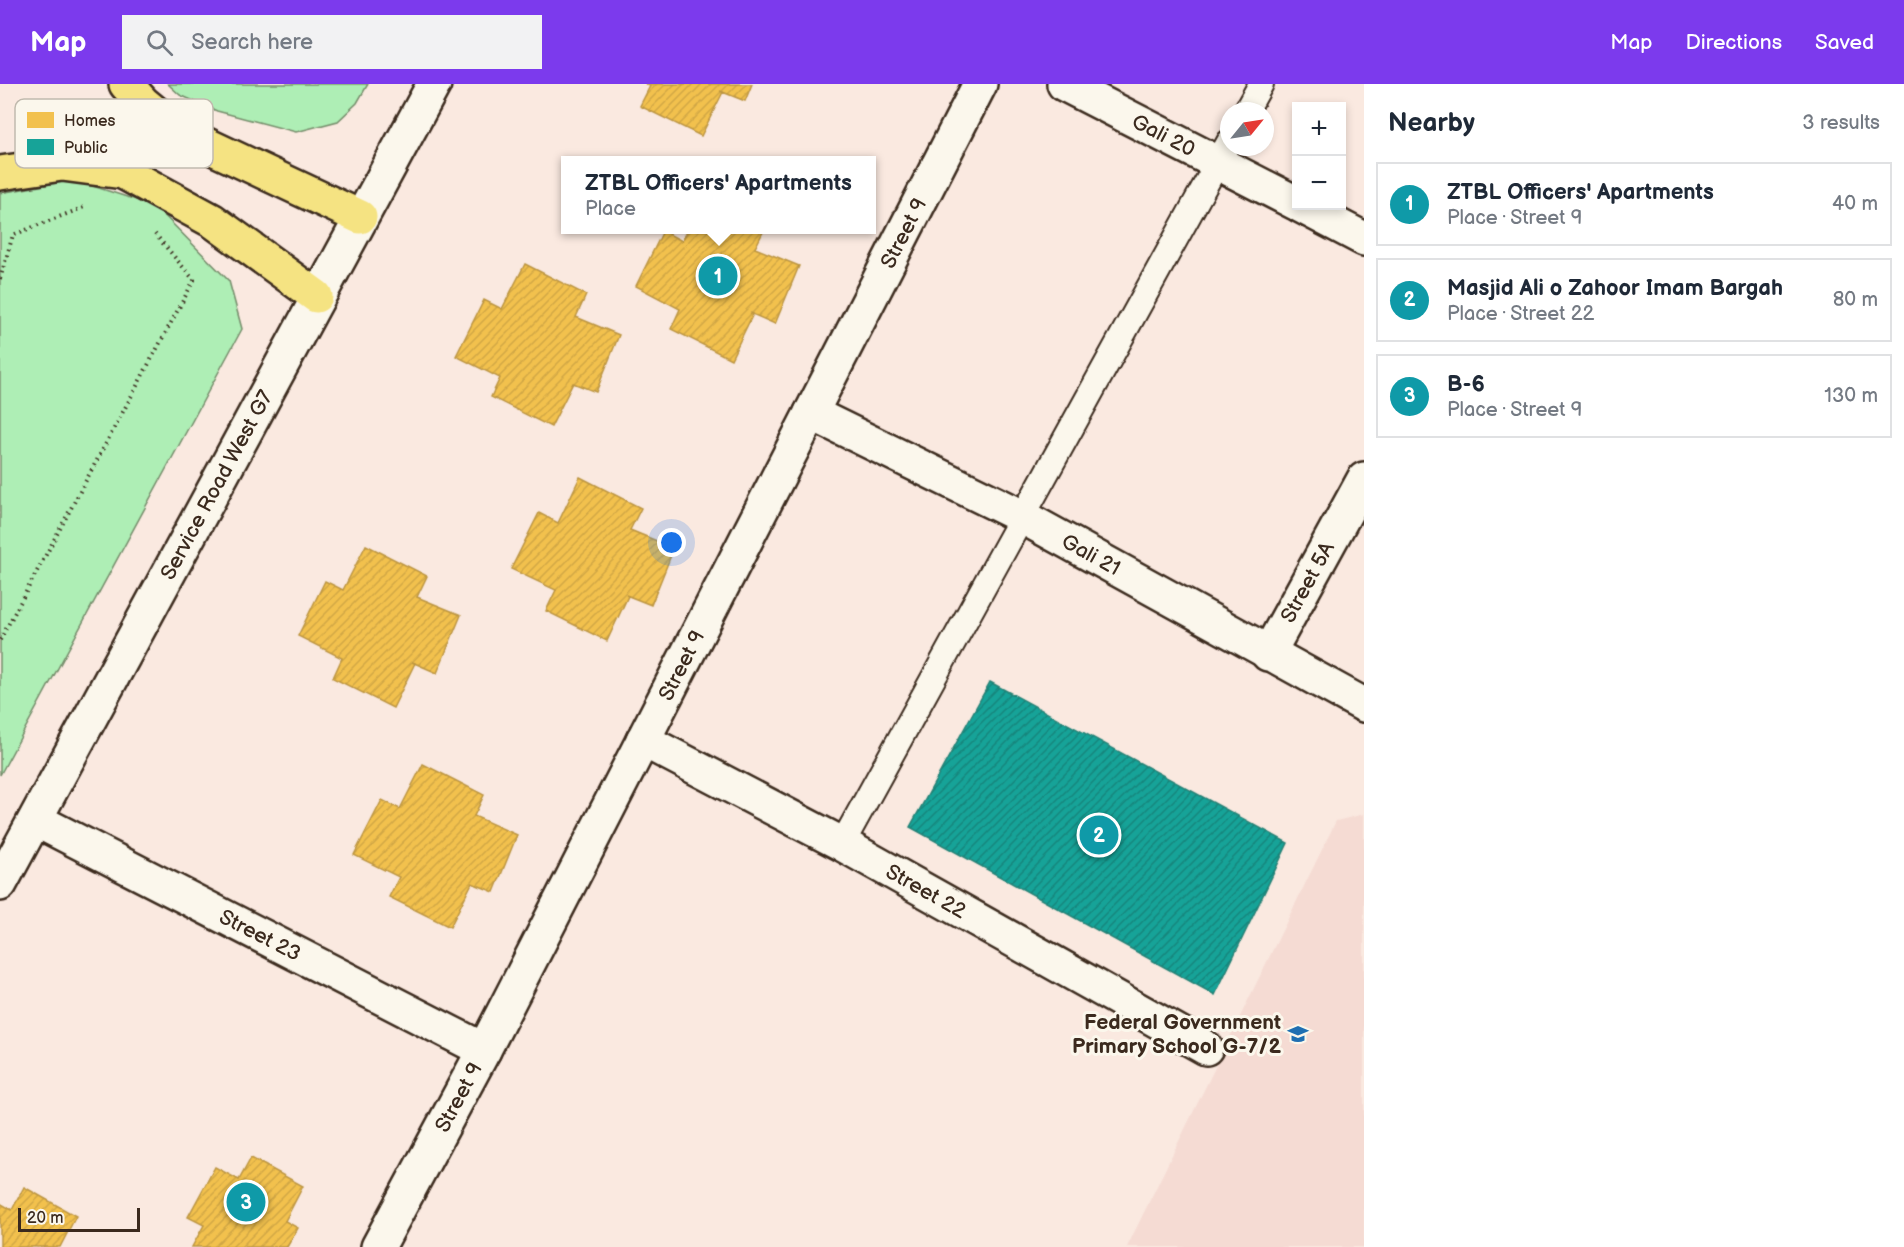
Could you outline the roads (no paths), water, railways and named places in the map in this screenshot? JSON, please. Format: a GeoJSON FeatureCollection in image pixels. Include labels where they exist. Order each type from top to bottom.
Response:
{"type":"FeatureCollection","features":[{"type":"Feature","properties":{"kind":"main road"},"geometry":{"type":"LineString","coordinates":[[126,84],[139,99]]}},
{"type":"Feature","properties":{"kind":"main road"},"geometry":{"type":"LineString","coordinates":[[213,148],[360,217]]}},
{"type":"Feature","properties":{"kind":"main road"},"geometry":{"type":"LineString","coordinates":[[0,173],[34,168]]}},
{"type":"Feature","properties":{"kind":"main road"},"geometry":{"type":"LineString","coordinates":[[92,168],[123,172],[213,221],[316,296]]}},
{"type":"Feature","properties":{"kind":"street","name":"Service Road West G7"},"geometry":{"type":"LineString","coordinates":[[0,884],[316,296],[434,84]]}},
{"type":"Feature","properties":{"kind":"street","name":"Gali 20"},"geometry":{"type":"LineString","coordinates":[[1064,84],[1220,150]]}},
{"type":"Feature","properties":{"kind":"street","name":"Street 9"},"geometry":{"type":"LineString","coordinates":[[378,1247],[484,1050],[811,414],[975,86]]}},
{"type":"Feature","properties":{"kind":"street","name":"Gali 20"},"geometry":{"type":"LineString","coordinates":[[1230,156],[1292,200]]}},
{"type":"Feature","properties":{"kind":"street"},"geometry":{"type":"LineString","coordinates":[[1309,210],[1364,239]]}},
{"type":"Feature","properties":{"kind":"street","name":"Gali 21"},"geometry":{"type":"LineString","coordinates":[[811,414],[1021,516],[1364,705]]}},
{"type":"Feature","properties":{"kind":"street","name":"Street 5A"},"geometry":{"type":"LineString","coordinates":[[1268,654],[1364,479]]}},
{"type":"Feature","properties":{"kind":"street","name":"Street 22"},"geometry":{"type":"LineString","coordinates":[[643,740],[842,844],[1206,1048]]}},
{"type":"Feature","properties":{"kind":"street","name":"Street 23"},"geometry":{"type":"LineString","coordinates":[[36,820],[484,1050]]}},
{"type":"Feature","properties":{"kind":"lane"},"geometry":{"type":"LineString","coordinates":[[1251,102],[1261,84]]}},
{"type":"Feature","properties":{"kind":"lane"},"geometry":{"type":"LineString","coordinates":[[842,844],[1222,156]]}},
{"type":"Feature","properties":{"kind":"place","name":"ZTBL Officers' Apartments"},"geometry":{"type":"Point","coordinates":[718,276]}},
{"type":"Feature","properties":{"kind":"place","name":"Masjid Ali o Zahoor Imam Bargah"},"geometry":{"type":"Point","coordinates":[1099,835]}},
{"type":"Feature","properties":{"kind":"place","name":"Federal Government Primary School G-7/2"},"geometry":{"type":"Point","coordinates":[1298,1034]}},
{"type":"Feature","properties":{"kind":"place","name":"B-6"},"geometry":{"type":"Point","coordinates":[246,1202]}}]}
